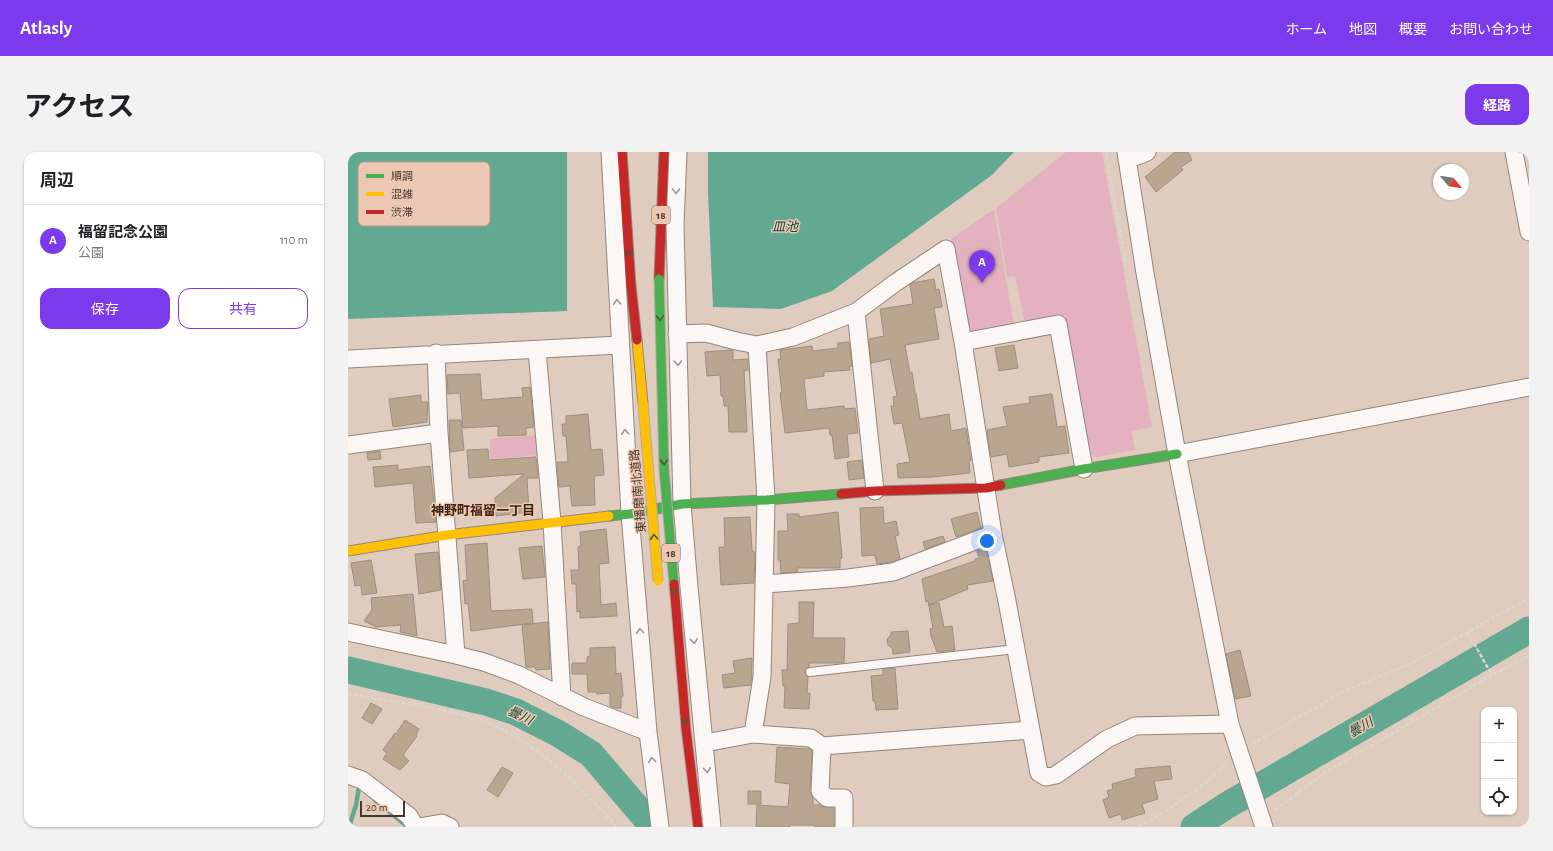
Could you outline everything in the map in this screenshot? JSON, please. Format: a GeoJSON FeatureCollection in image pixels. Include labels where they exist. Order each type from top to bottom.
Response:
{"type":"FeatureCollection","features":[{"type":"Feature","properties":{"kind":"main road","name":"18"},"geometry":{"type":"LineString","coordinates":[[622,152],[631,286],[643,403]]}},
{"type":"Feature","properties":{"kind":"main road","name":"18"},"geometry":{"type":"LineString","coordinates":[[656,152],[664,468],[686,730],[698,827]]}},
{"type":"Feature","properties":{"kind":"main road","name":"18"},"geometry":{"type":"LineString","coordinates":[[659,279],[664,152]]}},
{"type":"Feature","properties":{"kind":"main road","name":"東播磨南北道路"},"geometry":{"type":"LineString","coordinates":[[639,262],[643,403],[659,592]]}},
{"type":"Feature","properties":{"kind":"main road"},"geometry":{"type":"LineString","coordinates":[[348,551],[447,535],[630,514],[682,504],[766,500],[875,491],[986,488],[1084,469],[1177,454]]}},
{"type":"Feature","properties":{"kind":"street"},"geometry":{"type":"LineString","coordinates":[[610,152],[630,514],[648,732],[660,827]]}},
{"type":"Feature","properties":{"kind":"street"},"geometry":{"type":"LineString","coordinates":[[678,152],[675,225],[682,504],[712,827]]}},
{"type":"Feature","properties":{"kind":"street"},"geometry":{"type":"LineString","coordinates":[[1146,152],[1127,156],[1145,273],[1177,454],[1230,724],[1263,823]]}},
{"type":"Feature","properties":{"kind":"street"},"geometry":{"type":"LineString","coordinates":[[1514,152],[1527,213],[1529,232]]}},
{"type":"Feature","properties":{"kind":"street"},"geometry":{"type":"LineString","coordinates":[[677,334],[706,333],[757,345],[793,337],[856,312],[895,283],[946,249],[964,342],[993,534],[1039,773],[1046,777],[1056,775],[1107,739],[1136,726],[1230,724]]}},
{"type":"Feature","properties":{"kind":"street"},"geometry":{"type":"LineString","coordinates":[[856,312],[875,491]]}},
{"type":"Feature","properties":{"kind":"street"},"geometry":{"type":"LineString","coordinates":[[964,342],[1058,324],[1084,469]]}},
{"type":"Feature","properties":{"kind":"street"},"geometry":{"type":"LineString","coordinates":[[348,359],[436,353],[537,350],[620,345]]}},
{"type":"Feature","properties":{"kind":"street"},"geometry":{"type":"LineString","coordinates":[[753,734],[762,677],[766,500],[757,345]]}},
{"type":"Feature","properties":{"kind":"street"},"geometry":{"type":"LineString","coordinates":[[537,350],[552,522],[562,697]]}},
{"type":"Feature","properties":{"kind":"street"},"geometry":{"type":"LineString","coordinates":[[436,353],[439,433],[456,655]]}},
{"type":"Feature","properties":{"kind":"street"},"geometry":{"type":"LineString","coordinates":[[1177,454],[1529,387]]}},
{"type":"Feature","properties":{"kind":"street"},"geometry":{"type":"LineString","coordinates":[[348,445],[439,433]]}},
{"type":"Feature","properties":{"kind":"street"},"geometry":{"type":"LineString","coordinates":[[765,584],[848,578],[893,572],[993,534]]}},
{"type":"Feature","properties":{"kind":"street"},"geometry":{"type":"LineString","coordinates":[[348,632],[484,662],[519,675],[562,697],[648,732]]}},
{"type":"Feature","properties":{"kind":"street"},"geometry":{"type":"LineString","coordinates":[[705,743],[753,734],[811,738],[822,746],[1031,730]]}},
{"type":"Feature","properties":{"kind":"street"},"geometry":{"type":"LineString","coordinates":[[822,746],[820,791],[827,798],[844,798],[844,827]]}},
{"type":"Feature","properties":{"kind":"street"},"geometry":{"type":"LineString","coordinates":[[348,775],[362,780],[409,816],[416,827]]}},
{"type":"Feature","properties":{"kind":"street"},"geometry":{"type":"LineString","coordinates":[[419,827],[442,823],[450,827]]}},
{"type":"Feature","properties":{"kind":"lane"},"geometry":{"type":"LineString","coordinates":[[810,672],[1016,649]]}},
{"type":"Feature","properties":{"kind":"path"},"geometry":{"type":"LineString","coordinates":[[1139,827],[1215,776],[1240,752],[1344,691],[1412,663],[1529,598]]}},
{"type":"Feature","properties":{"kind":"path"},"geometry":{"type":"LineString","coordinates":[[1468,633],[1492,675]]}},
{"type":"Feature","properties":{"kind":"path"},"geometry":{"type":"LineString","coordinates":[[1263,823],[1326,772],[1492,675],[1529,656]]}},
{"type":"Feature","properties":{"kind":"path"},"geometry":{"type":"LineString","coordinates":[[348,694],[457,713],[483,721],[507,732],[535,750],[582,789],[617,827]]}},
{"type":"Feature","properties":{"kind":"shaded area"},"geometry":{"type":"Polygon","coordinates":[[[1066,152],[1102,152],[1152,427],[1132,431],[1135,450],[1096,457],[1088,453],[1065,316],[1025,324],[1015,276],[1007,277],[996,208],[1066,152]]]}},
{"type":"Feature","properties":{"kind":"shaded area"},"geometry":{"type":"Polygon","coordinates":[[[994,209],[1014,326],[974,334],[966,330],[951,239],[994,209]]]}},
{"type":"Feature","properties":{"kind":"shaded area"},"geometry":{"type":"Polygon","coordinates":[[[538,435],[540,455],[490,459],[490,439],[538,435]]]}},
{"type":"Feature","properties":{"kind":"water"},"geometry":{"type":"Polygon","coordinates":[[[348,152],[567,152],[567,311],[348,319],[348,152]]]}},
{"type":"Feature","properties":{"kind":"water","name":"皿池"},"geometry":{"type":"Polygon","coordinates":[[[708,152],[1014,152],[992,175],[832,291],[781,309],[713,307],[708,192],[708,152]]]}},
{"type":"Feature","properties":{"kind":"building"},"geometry":{"type":"Polygon","coordinates":[[[1175,152],[1188,152],[1192,160],[1181,167],[1183,170],[1156,192],[1145,177],[1175,152]]]}},
{"type":"Feature","properties":{"kind":"building"},"geometry":{"type":"Polygon","coordinates":[[[934,279],[936,290],[939,289],[942,307],[934,308],[939,339],[905,345],[910,373],[912,372],[920,419],[949,414],[951,431],[966,428],[971,460],[969,461],[970,473],[933,477],[898,478],[897,464],[910,462],[902,423],[894,424],[891,406],[894,406],[893,397],[897,396],[890,359],[871,363],[869,339],[884,336],[880,309],[913,304],[910,285],[912,283],[934,279]]]}},
{"type":"Feature","properties":{"kind":"building"},"geometry":{"type":"Polygon","coordinates":[[[849,342],[852,366],[849,367],[850,370],[824,372],[824,376],[804,379],[807,410],[844,406],[845,409],[855,408],[858,433],[847,434],[849,457],[835,459],[832,435],[830,435],[829,428],[785,433],[780,393],[782,393],[778,359],[781,359],[780,350],[812,346],[813,351],[838,348],[838,343],[849,342]]]}},
{"type":"Feature","properties":{"kind":"building"},"geometry":{"type":"Polygon","coordinates":[[[1014,345],[1018,368],[999,371],[995,348],[1014,345]]]}},
{"type":"Feature","properties":{"kind":"building"},"geometry":{"type":"Polygon","coordinates":[[[733,351],[733,360],[748,359],[748,370],[744,371],[747,432],[729,432],[728,406],[724,406],[723,396],[721,396],[720,375],[707,376],[705,352],[733,351]]]}},
{"type":"Feature","properties":{"kind":"building"},"geometry":{"type":"Polygon","coordinates":[[[480,374],[482,400],[523,397],[522,388],[530,387],[534,427],[526,428],[526,435],[498,436],[498,426],[463,428],[460,393],[448,394],[447,375],[480,374]]]}},
{"type":"Feature","properties":{"kind":"building"},"geometry":{"type":"Polygon","coordinates":[[[1052,394],[1057,427],[1065,426],[1069,453],[1039,457],[1039,462],[1009,467],[1007,454],[991,457],[987,430],[1007,426],[1003,407],[1030,403],[1029,397],[1052,394]]]}},
{"type":"Feature","properties":{"kind":"building"},"geometry":{"type":"Polygon","coordinates":[[[421,395],[421,402],[428,402],[427,422],[393,427],[389,399],[421,395]]]}},
{"type":"Feature","properties":{"kind":"building"},"geometry":{"type":"Polygon","coordinates":[[[588,414],[591,450],[602,449],[604,475],[594,476],[595,505],[572,506],[570,486],[559,487],[557,462],[568,462],[566,436],[563,436],[562,424],[566,424],[566,416],[588,414]]]}},
{"type":"Feature","properties":{"kind":"building"},"geometry":{"type":"Polygon","coordinates":[[[449,420],[461,420],[464,450],[450,452],[449,420]]]}},
{"type":"Feature","properties":{"kind":"building"},"geometry":{"type":"Polygon","coordinates":[[[488,449],[489,460],[536,457],[538,478],[527,478],[529,512],[496,516],[495,498],[524,474],[469,478],[467,450],[488,449]]]}},
{"type":"Feature","properties":{"kind":"building"},"geometry":{"type":"Polygon","coordinates":[[[380,451],[381,459],[368,460],[367,453],[380,451]]]}},
{"type":"Feature","properties":{"kind":"building"},"geometry":{"type":"Polygon","coordinates":[[[862,460],[864,478],[849,480],[847,462],[862,460]]]}},
{"type":"Feature","properties":{"kind":"building"},"geometry":{"type":"Polygon","coordinates":[[[398,465],[398,470],[430,466],[436,522],[416,523],[413,483],[375,487],[373,467],[398,465]]]}},
{"type":"Feature","properties":{"kind":"building"},"geometry":{"type":"Polygon","coordinates":[[[883,507],[884,524],[896,521],[899,535],[895,536],[900,559],[877,564],[875,555],[862,556],[860,508],[883,507]]]}},
{"type":"Feature","properties":{"kind":"building"},"geometry":{"type":"Polygon","coordinates":[[[838,512],[842,558],[840,559],[840,568],[797,568],[798,572],[781,573],[780,560],[778,560],[778,531],[788,531],[787,514],[799,514],[799,517],[838,512]]]}},
{"type":"Feature","properties":{"kind":"building"},"geometry":{"type":"Polygon","coordinates":[[[977,512],[981,528],[956,537],[951,519],[977,512]]]}},
{"type":"Feature","properties":{"kind":"building"},"geometry":{"type":"Polygon","coordinates":[[[750,517],[752,551],[754,551],[755,554],[754,583],[721,585],[719,547],[725,547],[724,518],[750,517]]]}},
{"type":"Feature","properties":{"kind":"building"},"geometry":{"type":"Polygon","coordinates":[[[606,529],[609,563],[599,564],[601,605],[616,603],[617,616],[580,618],[580,611],[577,612],[576,584],[572,584],[571,570],[579,570],[578,547],[581,546],[580,532],[606,529]]]}},
{"type":"Feature","properties":{"kind":"building"},"geometry":{"type":"Polygon","coordinates":[[[943,536],[945,542],[925,549],[923,542],[943,536]]]}},
{"type":"Feature","properties":{"kind":"building"},"geometry":{"type":"Polygon","coordinates":[[[487,543],[491,611],[532,609],[533,623],[471,631],[468,603],[465,604],[463,581],[467,580],[465,545],[487,543]]]}},
{"type":"Feature","properties":{"kind":"building"},"geometry":{"type":"Polygon","coordinates":[[[542,546],[545,577],[523,579],[519,548],[542,546]]]}},
{"type":"Feature","properties":{"kind":"building"},"geometry":{"type":"Polygon","coordinates":[[[986,548],[993,581],[967,585],[968,589],[929,605],[939,603],[944,627],[952,626],[955,650],[937,652],[931,636],[930,629],[933,628],[922,579],[975,561],[975,559],[979,558],[977,551],[986,548]]]}},
{"type":"Feature","properties":{"kind":"building"},"geometry":{"type":"Polygon","coordinates":[[[438,552],[441,590],[419,594],[415,554],[438,552]]]}},
{"type":"Feature","properties":{"kind":"building"},"geometry":{"type":"Polygon","coordinates":[[[371,560],[377,593],[362,595],[361,585],[355,586],[351,563],[371,560]]]}},
{"type":"Feature","properties":{"kind":"building"},"geometry":{"type":"Polygon","coordinates":[[[413,594],[417,636],[400,632],[401,625],[376,627],[364,621],[372,610],[371,598],[413,594]]]}},
{"type":"Feature","properties":{"kind":"building"},"geometry":{"type":"Polygon","coordinates":[[[799,602],[814,602],[813,638],[845,638],[844,663],[809,663],[809,667],[805,669],[805,673],[808,677],[807,693],[810,693],[809,709],[784,708],[785,686],[783,686],[782,670],[787,670],[788,624],[799,623],[799,602]]]}},
{"type":"Feature","properties":{"kind":"building"},"geometry":{"type":"Polygon","coordinates":[[[548,622],[550,669],[536,670],[535,667],[526,667],[522,625],[548,622]]]}},
{"type":"Feature","properties":{"kind":"building"},"geometry":{"type":"Polygon","coordinates":[[[908,631],[910,652],[893,654],[892,648],[888,645],[887,639],[891,635],[891,632],[908,631]]]}},
{"type":"Feature","properties":{"kind":"building"},"geometry":{"type":"Polygon","coordinates":[[[615,647],[616,674],[621,673],[623,696],[621,697],[621,708],[610,706],[610,693],[597,694],[596,692],[588,692],[587,674],[572,674],[572,663],[587,663],[587,657],[590,656],[590,648],[615,647]]]}},
{"type":"Feature","properties":{"kind":"building"},"geometry":{"type":"Polygon","coordinates":[[[1240,650],[1251,696],[1235,699],[1226,654],[1240,650]]]}},
{"type":"Feature","properties":{"kind":"building"},"geometry":{"type":"Polygon","coordinates":[[[752,658],[751,685],[724,688],[722,675],[735,673],[733,661],[752,658]]]}},
{"type":"Feature","properties":{"kind":"building"},"geometry":{"type":"Polygon","coordinates":[[[895,668],[898,709],[876,710],[875,701],[873,701],[871,676],[883,675],[883,669],[895,668]]]}},
{"type":"Feature","properties":{"kind":"building"},"geometry":{"type":"Polygon","coordinates":[[[371,703],[382,709],[372,724],[362,718],[371,703]]]}},
{"type":"Feature","properties":{"kind":"building"},"geometry":{"type":"Polygon","coordinates":[[[405,720],[419,729],[416,735],[417,736],[403,755],[409,761],[400,770],[383,759],[387,753],[383,750],[405,720]]]}},
{"type":"Feature","properties":{"kind":"building"},"geometry":{"type":"Polygon","coordinates":[[[777,747],[809,749],[812,751],[810,791],[813,798],[813,805],[834,808],[834,827],[790,825],[790,827],[756,827],[757,805],[788,807],[790,784],[775,782],[777,747]]]}},
{"type":"Feature","properties":{"kind":"building"},"geometry":{"type":"Polygon","coordinates":[[[1170,766],[1172,779],[1154,781],[1158,799],[1142,804],[1145,813],[1122,820],[1121,814],[1109,818],[1103,800],[1109,797],[1107,791],[1113,789],[1112,784],[1136,777],[1135,769],[1170,766]]]}},
{"type":"Feature","properties":{"kind":"building"},"geometry":{"type":"Polygon","coordinates":[[[502,767],[513,773],[498,797],[487,790],[502,767]]]}},
{"type":"Feature","properties":{"kind":"building"},"geometry":{"type":"Polygon","coordinates":[[[748,791],[761,791],[761,804],[748,804],[748,791]]]}},
{"type":"Feature","properties":{"kind":"waterway","name":"曇川"},"geometry":{"type":"LineString","coordinates":[[1194,827],[1226,806],[1529,630]]}},
{"type":"Feature","properties":{"kind":"waterway","name":"曇川"},"geometry":{"type":"LineString","coordinates":[[348,670],[486,702],[516,712],[559,734],[591,754],[654,827]]}},
{"type":"Feature","properties":{"kind":"waterway"},"geometry":{"type":"LineString","coordinates":[[349,827],[356,805],[359,787]]}},
{"type":"Feature","properties":{"kind":"waterway"},"geometry":{"type":"LineString","coordinates":[[375,800],[408,827]]}},
{"type":"Feature","properties":{"kind":"traffic: fast"},"geometry":{"type":"LineString","coordinates":[[659,279],[664,469],[674,584]]}},
{"type":"Feature","properties":{"kind":"traffic: fast"},"geometry":{"type":"LineString","coordinates":[[1001,485],[1084,469],[1177,454]]}},
{"type":"Feature","properties":{"kind":"traffic: fast"},"geometry":{"type":"LineString","coordinates":[[609,516],[630,514],[682,504],[766,500],[841,494]]}},
{"type":"Feature","properties":{"kind":"traffic: slow"},"geometry":{"type":"LineString","coordinates":[[637,340],[643,403]]}},
{"type":"Feature","properties":{"kind":"traffic: slow"},"geometry":{"type":"LineString","coordinates":[[643,403],[658,581]]}},
{"type":"Feature","properties":{"kind":"traffic: slow"},"geometry":{"type":"LineString","coordinates":[[348,551],[447,535],[609,516]]}},
{"type":"Feature","properties":{"kind":"traffic: jam"},"geometry":{"type":"LineString","coordinates":[[622,152],[631,286],[637,340]]}},
{"type":"Feature","properties":{"kind":"traffic: jam"},"geometry":{"type":"LineString","coordinates":[[659,279],[664,152]]}},
{"type":"Feature","properties":{"kind":"traffic: jam"},"geometry":{"type":"LineString","coordinates":[[841,494],[875,491],[986,488],[1001,485]]}},
{"type":"Feature","properties":{"kind":"traffic: jam"},"geometry":{"type":"LineString","coordinates":[[674,584],[686,729],[698,827]]}},
{"type":"Feature","properties":{"kind":"place","name":"福留記念公園"},"geometry":{"type":"Point","coordinates":[982,283]}},
{"type":"Feature","properties":{"kind":"district","name":"神野町福留一丁目"},"geometry":{"type":"Point","coordinates":[483,511]}}]}
